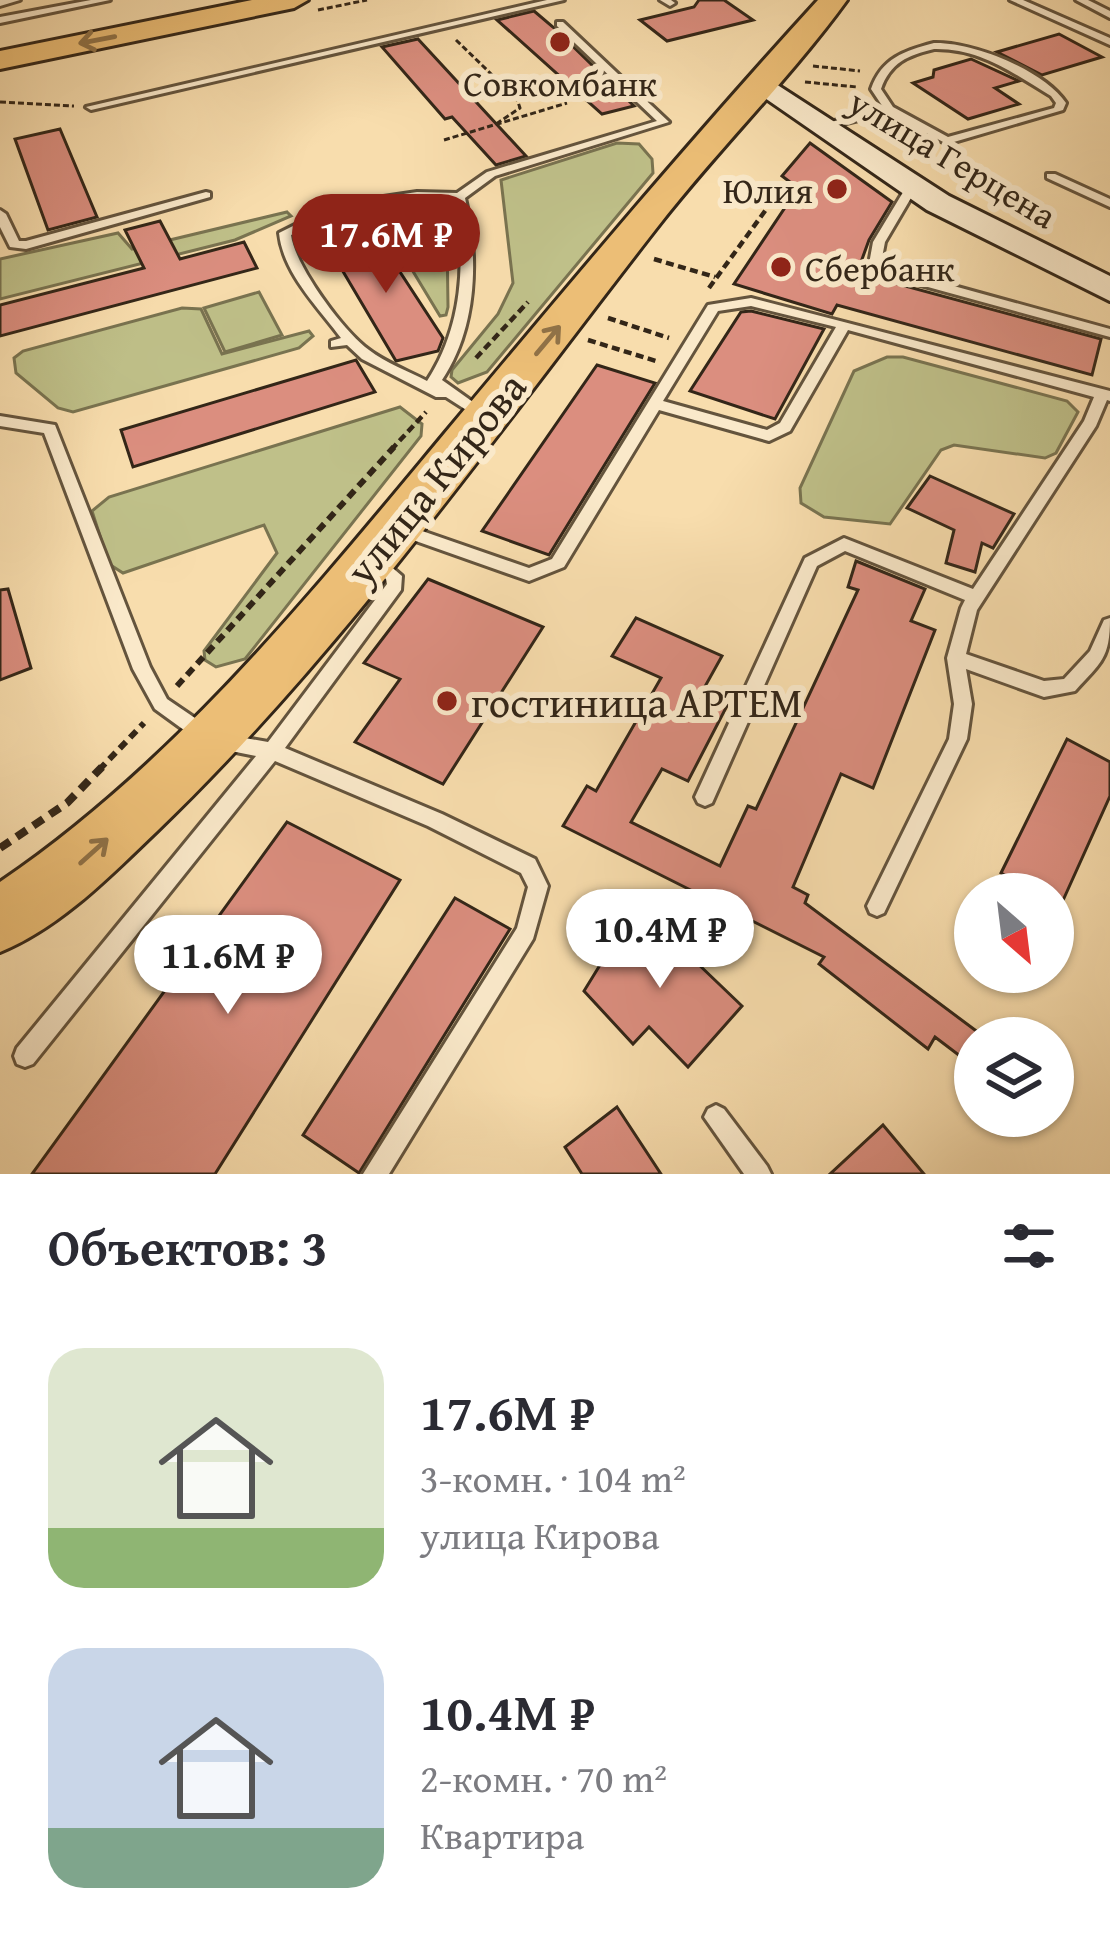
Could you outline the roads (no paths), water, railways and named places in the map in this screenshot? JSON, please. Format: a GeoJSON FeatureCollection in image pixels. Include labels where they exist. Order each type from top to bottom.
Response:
{"type":"FeatureCollection","features":[{"type":"Feature","properties":{"kind":"main road","name":"улица Кирова"},"geometry":{"type":"LineString","coordinates":[[0,920],[80,864],[213,740],[382,543],[693,158],[778,82],[833,0]]}},
{"type":"Feature","properties":{"kind":"main road"},"geometry":{"type":"LineString","coordinates":[[0,60],[287,1]]}},
{"type":"Feature","properties":{"kind":"main road","name":"улица Герцена"},"geometry":{"type":"LineString","coordinates":[[778,82],[825,127],[911,186],[1110,290]]}},
{"type":"Feature","properties":{"kind":"lane"},"geometry":{"type":"LineString","coordinates":[[0,3],[15,0]]}},
{"type":"Feature","properties":{"kind":"lane"},"geometry":{"type":"LineString","coordinates":[[0,20],[105,0]]}},
{"type":"Feature","properties":{"kind":"lane"},"geometry":{"type":"LineString","coordinates":[[91,107],[554,0]]}},
{"type":"Feature","properties":{"kind":"lane"},"geometry":{"type":"LineString","coordinates":[[1015,0],[1110,42]]}},
{"type":"Feature","properties":{"kind":"lane"},"geometry":{"type":"LineString","coordinates":[[1081,0],[1110,15]]}},
{"type":"Feature","properties":{"kind":"lane"},"geometry":{"type":"LineString","coordinates":[[484,416],[342,342],[284,244],[285,233],[322,217],[411,196],[459,197],[490,174],[664,122],[560,24]]}},
{"type":"Feature","properties":{"kind":"lane"},"geometry":{"type":"LineString","coordinates":[[825,127],[889,109],[946,142],[1058,110],[1061,103],[1055,94],[1021,74],[960,44],[924,47],[899,56],[881,74],[876,89],[889,109]]}},
{"type":"Feature","properties":{"kind":"lane"},"geometry":{"type":"LineString","coordinates":[[1051,176],[1110,203]]}},
{"type":"Feature","properties":{"kind":"lane"},"geometry":{"type":"LineString","coordinates":[[911,186],[879,242],[874,264],[881,270],[1110,333]]}},
{"type":"Feature","properties":{"kind":"lane"},"geometry":{"type":"LineString","coordinates":[[0,214],[14,244],[26,244],[206,195]]}},
{"type":"Feature","properties":{"kind":"lane"},"geometry":{"type":"LineString","coordinates":[[459,197],[468,257],[463,321],[451,362],[434,381],[484,416]]}},
{"type":"Feature","properties":{"kind":"lane"},"geometry":{"type":"LineString","coordinates":[[382,543],[529,575],[558,563],[713,308],[751,302],[1106,396],[976,597],[960,634],[956,658],[963,704],[958,739],[878,906]]}},
{"type":"Feature","properties":{"kind":"lane"},"geometry":{"type":"LineString","coordinates":[[656,404],[769,436],[784,427],[844,325]]}},
{"type":"Feature","properties":{"kind":"lane"},"geometry":{"type":"LineString","coordinates":[[0,422],[50,429],[142,669],[161,704],[213,740],[272,751],[435,820],[528,866],[538,886],[526,932],[375,1174]]}},
{"type":"Feature","properties":{"kind":"lane"},"geometry":{"type":"LineString","coordinates":[[25,1055],[272,751],[395,585],[382,543]]}},
{"type":"Feature","properties":{"kind":"lane"},"geometry":{"type":"LineString","coordinates":[[705,797],[811,562],[844,544],[976,597]]}},
{"type":"Feature","properties":{"kind":"lane"},"geometry":{"type":"LineString","coordinates":[[956,658],[1044,689],[1069,686],[1097,656],[1110,625]]}},
{"type":"Feature","properties":{"kind":"lane"},"geometry":{"type":"LineString","coordinates":[[716,1117],[759,1174]]}},
{"type":"Feature","properties":{"kind":"place","name":"Совкомбанк"},"geometry":{"type":"Point","coordinates":[560,42]}},
{"type":"Feature","properties":{"kind":"place","name":"Юлия"},"geometry":{"type":"Point","coordinates":[837,189]}},
{"type":"Feature","properties":{"kind":"place","name":"Сбербанк"},"geometry":{"type":"Point","coordinates":[781,267]}},
{"type":"Feature","properties":{"kind":"place","name":"гостиница АРТЕМ"},"geometry":{"type":"Point","coordinates":[447,701]}}]}
